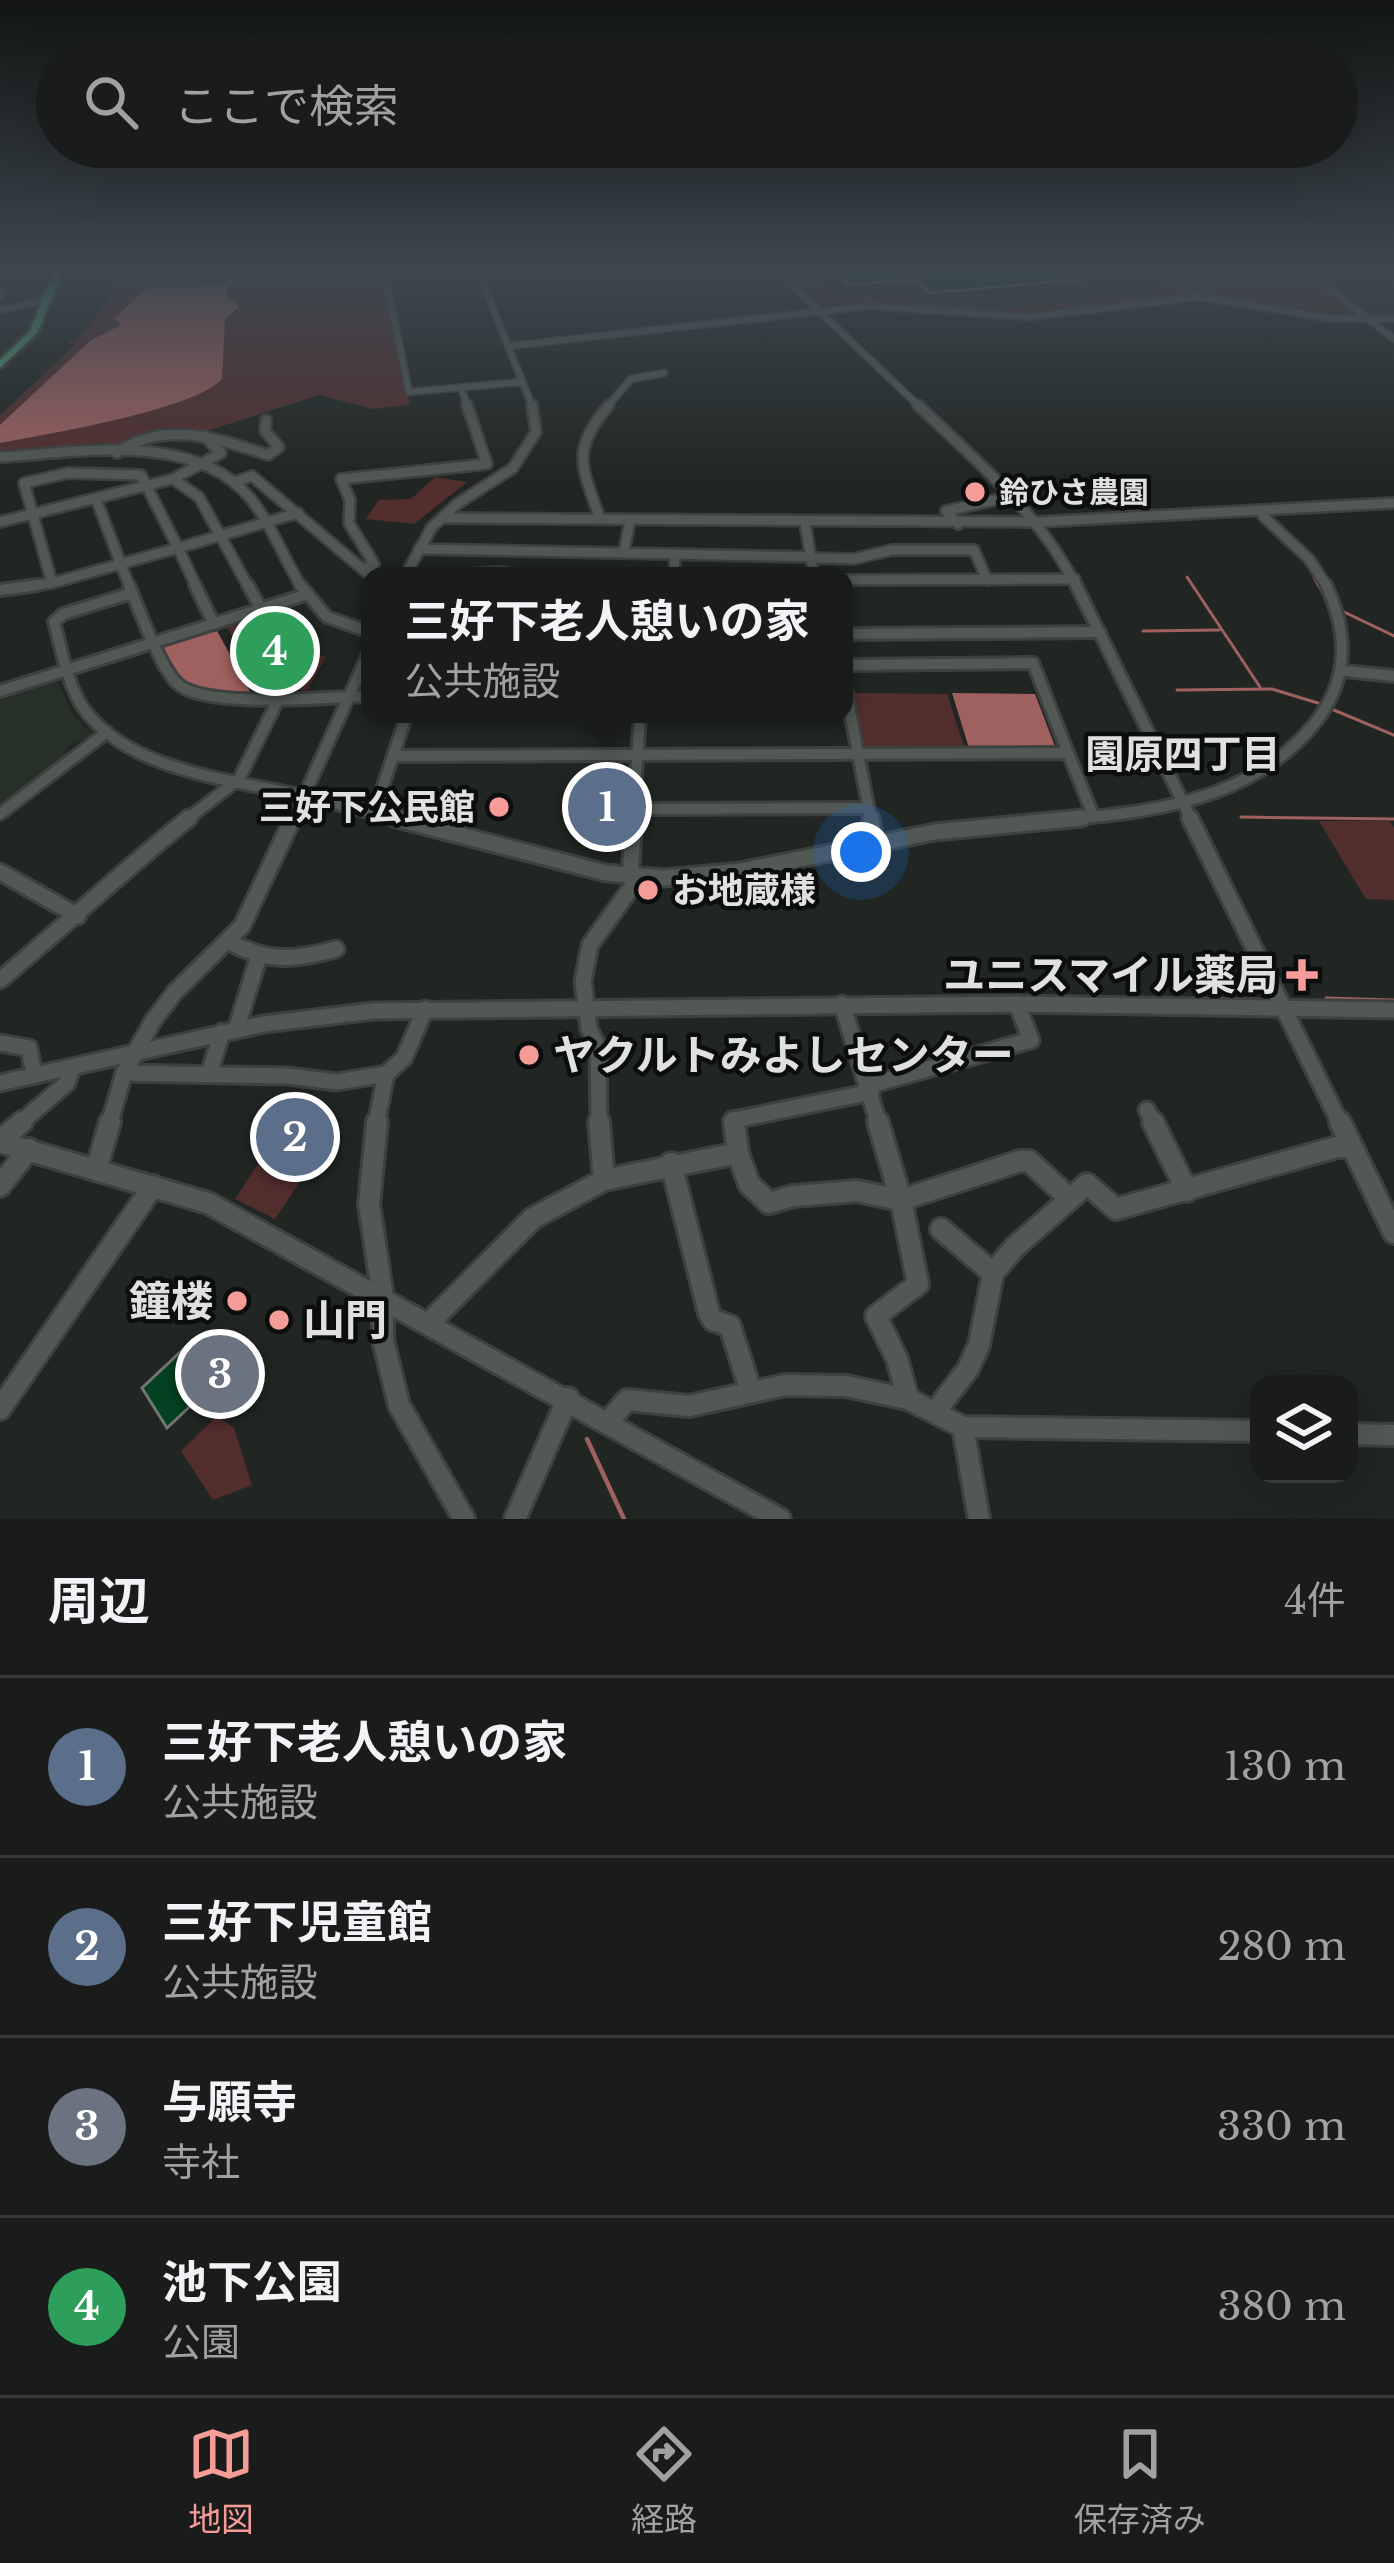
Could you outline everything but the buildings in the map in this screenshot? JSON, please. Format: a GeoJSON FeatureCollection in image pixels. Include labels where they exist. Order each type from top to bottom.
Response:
{"type":"FeatureCollection","features":[{"type":"Feature","properties":{"kind":"main road"},"geometry":{"type":"LineString","coordinates":[[0,365],[26,340]]}},
{"type":"Feature","properties":{"kind":"street"},"geometry":{"type":"LineString","coordinates":[[399,340],[410,392],[522,382]]}},
{"type":"Feature","properties":{"kind":"street"},"geometry":{"type":"LineString","coordinates":[[410,567],[442,518],[512,468],[536,432],[536,414],[506,340]]}},
{"type":"Feature","properties":{"kind":"street"},"geometry":{"type":"LineString","coordinates":[[509,346],[561,340]]}},
{"type":"Feature","properties":{"kind":"street"},"geometry":{"type":"LineString","coordinates":[[849,340],[1013,496],[1075,580],[1394,1233]]}},
{"type":"Feature","properties":{"kind":"street"},"geometry":{"type":"LineString","coordinates":[[600,519],[580,459],[584,433],[632,379],[664,373]]}},
{"type":"Feature","properties":{"kind":"street"},"geometry":{"type":"LineString","coordinates":[[462,390],[487,464]]}},
{"type":"Feature","properties":{"kind":"street"},"geometry":{"type":"LineString","coordinates":[[117,453],[132,442],[186,432],[212,434],[268,455],[279,447],[265,431],[266,420]]}},
{"type":"Feature","properties":{"kind":"street"},"geometry":{"type":"LineString","coordinates":[[0,522],[173,479],[221,453],[205,436]]}},
{"type":"Feature","properties":{"kind":"street"},"geometry":{"type":"LineString","coordinates":[[0,457],[117,453],[201,464],[236,482],[328,617],[361,629]]}},
{"type":"Feature","properties":{"kind":"street"},"geometry":{"type":"LineString","coordinates":[[368,567],[374,564],[352,532],[350,500],[341,479],[487,464],[512,468]]}},
{"type":"Feature","properties":{"kind":"street"},"geometry":{"type":"LineString","coordinates":[[52,583],[24,484],[59,474],[141,475],[214,624]]}},
{"type":"Feature","properties":{"kind":"street"},"geometry":{"type":"LineString","coordinates":[[236,482],[252,476],[361,568]]}},
{"type":"Feature","properties":{"kind":"street"},"geometry":{"type":"LineString","coordinates":[[173,479],[199,497],[261,609]]}},
{"type":"Feature","properties":{"kind":"street"},"geometry":{"type":"LineString","coordinates":[[958,524],[946,511],[1013,496]]}},
{"type":"Feature","properties":{"kind":"street"},"geometry":{"type":"LineString","coordinates":[[96,499],[132,593],[175,683],[190,692],[232,699],[361,696]]}},
{"type":"Feature","properties":{"kind":"street"},"geometry":{"type":"LineString","coordinates":[[442,518],[1038,525],[1263,516],[1394,503]]}},
{"type":"Feature","properties":{"kind":"street"},"geometry":{"type":"LineString","coordinates":[[0,590],[52,583],[298,513]]}},
{"type":"Feature","properties":{"kind":"street"},"geometry":{"type":"LineString","coordinates":[[132,593],[63,614],[54,622],[67,670],[88,714],[106,732],[141,752],[634,877],[714,873],[875,842],[1185,803],[1232,787],[1296,751],[1310,737],[1345,671],[1339,606],[1321,572],[1263,516]]}},
{"type":"Feature","properties":{"kind":"street"},"geometry":{"type":"LineString","coordinates":[[624,552],[629,520]]}},
{"type":"Feature","properties":{"kind":"street"},"geometry":{"type":"LineString","coordinates":[[805,523],[813,567]]}},
{"type":"Feature","properties":{"kind":"street"},"geometry":{"type":"LineString","coordinates":[[419,549],[853,559],[892,550],[974,550],[987,580]]}},
{"type":"Feature","properties":{"kind":"street"},"geometry":{"type":"LineString","coordinates":[[674,567],[675,554]]}},
{"type":"Feature","properties":{"kind":"street"},"geometry":{"type":"LineString","coordinates":[[853,580],[1075,580]]}},
{"type":"Feature","properties":{"kind":"street"},"geometry":{"type":"LineString","coordinates":[[0,691],[308,594]]}},
{"type":"Feature","properties":{"kind":"street"},"geometry":{"type":"LineString","coordinates":[[853,634],[1100,632]]}},
{"type":"Feature","properties":{"kind":"street"},"geometry":{"type":"LineString","coordinates":[[853,664],[1033,664],[1093,815]]}},
{"type":"Feature","properties":{"kind":"street"},"geometry":{"type":"LineString","coordinates":[[1345,671],[1394,676]]}},
{"type":"Feature","properties":{"kind":"street"},"geometry":{"type":"LineString","coordinates":[[98,1167],[124,1073],[166,1003],[230,942],[249,914],[361,674]]}},
{"type":"Feature","properties":{"kind":"street"},"geometry":{"type":"LineString","coordinates":[[0,980],[77,916],[124,869],[238,779],[280,696]]}},
{"type":"Feature","properties":{"kind":"street"},"geometry":{"type":"LineString","coordinates":[[374,813],[404,723]]}},
{"type":"Feature","properties":{"kind":"street"},"geometry":{"type":"LineString","coordinates":[[604,1180],[595,1078],[598,1047],[585,1010],[584,981],[590,945],[634,877],[640,723]]}},
{"type":"Feature","properties":{"kind":"street"},"geometry":{"type":"LineString","coordinates":[[851,723],[875,842]]}},
{"type":"Feature","properties":{"kind":"street"},"geometry":{"type":"LineString","coordinates":[[0,814],[106,732]]}},
{"type":"Feature","properties":{"kind":"street"},"geometry":{"type":"LineString","coordinates":[[394,756],[1067,754]]}},
{"type":"Feature","properties":{"kind":"street"},"geometry":{"type":"LineString","coordinates":[[637,808],[866,808]]}},
{"type":"Feature","properties":{"kind":"street"},"geometry":{"type":"LineString","coordinates":[[0,872],[77,916]]}},
{"type":"Feature","properties":{"kind":"street"},"geometry":{"type":"LineString","coordinates":[[230,942],[259,959],[299,959],[336,949]]}},
{"type":"Feature","properties":{"kind":"street"},"geometry":{"type":"LineString","coordinates":[[209,1074],[259,959]]}},
{"type":"Feature","properties":{"kind":"street"},"geometry":{"type":"LineString","coordinates":[[842,1004],[901,1200],[918,1284],[876,1316],[897,1359],[908,1399]]}},
{"type":"Feature","properties":{"kind":"street"},"geometry":{"type":"LineString","coordinates":[[1017,1004],[1030,1040],[869,1089],[734,1120],[737,1153],[749,1184],[769,1203],[793,1196],[856,1191],[901,1200],[1020,1161],[1029,1161],[1070,1199]]}},
{"type":"Feature","properties":{"kind":"street"},"geometry":{"type":"LineString","coordinates":[[0,1083],[229,1031],[318,1016],[425,1009],[1017,1004],[1394,1010]]}},
{"type":"Feature","properties":{"kind":"street"},"geometry":{"type":"LineString","coordinates":[[124,1073],[337,1082],[386,1074],[404,1058],[425,1009]]}},
{"type":"Feature","properties":{"kind":"street"},"geometry":{"type":"LineString","coordinates":[[0,1043],[29,1048],[34,1075]]}},
{"type":"Feature","properties":{"kind":"street"},"geometry":{"type":"LineString","coordinates":[[0,1142],[67,1083],[72,1067]]}},
{"type":"Feature","properties":{"kind":"street"},"geometry":{"type":"LineString","coordinates":[[386,1074],[371,1154],[369,1204],[383,1298],[383,1340],[399,1405],[464,1519]]}},
{"type":"Feature","properties":{"kind":"street"},"geometry":{"type":"LineString","coordinates":[[1147,1110],[1187,1191]]}},
{"type":"Feature","properties":{"kind":"street"},"geometry":{"type":"LineString","coordinates":[[0,1142],[208,1203],[780,1519]]}},
{"type":"Feature","properties":{"kind":"street"},"geometry":{"type":"LineString","coordinates":[[935,1412],[980,1345],[993,1273],[1015,1246],[1087,1184],[1116,1209],[1337,1147],[1352,1148]]}},
{"type":"Feature","properties":{"kind":"street"},"geometry":{"type":"LineString","coordinates":[[0,1186],[29,1149]]}},
{"type":"Feature","properties":{"kind":"street"},"geometry":{"type":"LineString","coordinates":[[429,1323],[533,1218],[604,1180],[737,1153]]}},
{"type":"Feature","properties":{"kind":"street"},"geometry":{"type":"LineString","coordinates":[[671,1163],[709,1312],[713,1320],[730,1326],[750,1390]]}},
{"type":"Feature","properties":{"kind":"street"},"geometry":{"type":"LineString","coordinates":[[0,1409],[154,1186]]}},
{"type":"Feature","properties":{"kind":"street"},"geometry":{"type":"LineString","coordinates":[[941,1228],[993,1273]]}},
{"type":"Feature","properties":{"kind":"street"},"geometry":{"type":"LineString","coordinates":[[609,1421],[627,1400],[689,1406],[750,1390],[846,1386],[908,1399],[963,1427],[1250,1431]]}},
{"type":"Feature","properties":{"kind":"street"},"geometry":{"type":"LineString","coordinates":[[515,1519],[568,1398]]}},
{"type":"Feature","properties":{"kind":"street"},"geometry":{"type":"LineString","coordinates":[[963,1427],[979,1519]]}},
{"type":"Feature","properties":{"kind":"street"},"geometry":{"type":"LineString","coordinates":[[1358,1434],[1394,1435]]}},
{"type":"Feature","properties":{"kind":"shaded area"},"geometry":{"type":"Polygon","coordinates":[[[91,340],[224,340],[222,379],[182,401],[152,410],[0,443],[0,425],[91,340]]]}},
{"type":"Feature","properties":{"kind":"shaded area"},"geometry":{"type":"Polygon","coordinates":[[[397,340],[410,405],[373,409],[319,395],[207,431],[132,440],[118,449],[0,452],[0,415],[75,345],[68,343],[397,340]]]}},
{"type":"Feature","properties":{"kind":"shaded area"},"geometry":{"type":"Polygon","coordinates":[[[435,477],[467,482],[414,524],[366,519],[379,500],[411,499],[435,477]]]}},
{"type":"Feature","properties":{"kind":"shaded area"},"geometry":{"type":"Polygon","coordinates":[[[265,612],[294,646],[326,657],[307,690],[263,690],[226,625],[265,612]]]}},
{"type":"Feature","properties":{"kind":"shaded area"},"geometry":{"type":"Polygon","coordinates":[[[216,629],[251,693],[195,688],[169,662],[162,646],[216,629]]]}},
{"type":"Feature","properties":{"kind":"shaded area"},"geometry":{"type":"Polygon","coordinates":[[[49,681],[59,683],[72,713],[94,736],[68,746],[65,761],[0,810],[0,698],[49,681]]]}},
{"type":"Feature","properties":{"kind":"shaded area"},"geometry":{"type":"Polygon","coordinates":[[[854,693],[947,694],[965,749],[864,750],[854,693]]]}},
{"type":"Feature","properties":{"kind":"shaded area"},"geometry":{"type":"Polygon","coordinates":[[[952,693],[1035,694],[1056,749],[969,748],[952,693]]]}},
{"type":"Feature","properties":{"kind":"shaded area"},"geometry":{"type":"Polygon","coordinates":[[[1319,821],[1389,821],[1394,827],[1394,900],[1366,899],[1319,821]]]}},
{"type":"Feature","properties":{"kind":"shaded area"},"geometry":{"type":"Polygon","coordinates":[[[258,1164],[301,1180],[275,1219],[235,1199],[258,1164]]]}},
{"type":"Feature","properties":{"kind":"shaded area"},"geometry":{"type":"Polygon","coordinates":[[[217,1416],[234,1428],[252,1485],[213,1500],[181,1451],[217,1416]]]}},
{"type":"Feature","properties":{"kind":"waterway"},"geometry":{"type":"LineString","coordinates":[[1187,577],[1260,687]]}},
{"type":"Feature","properties":{"kind":"waterway"},"geometry":{"type":"LineString","coordinates":[[1314,577],[1328,603]]}},
{"type":"Feature","properties":{"kind":"waterway"},"geometry":{"type":"LineString","coordinates":[[1342,611],[1394,636]]}},
{"type":"Feature","properties":{"kind":"waterway"},"geometry":{"type":"LineString","coordinates":[[1143,631],[1219,630]]}},
{"type":"Feature","properties":{"kind":"waterway"},"geometry":{"type":"LineString","coordinates":[[1177,690],[1272,689],[1321,704]]}},
{"type":"Feature","properties":{"kind":"waterway"},"geometry":{"type":"LineString","coordinates":[[1329,708],[1394,735]]}},
{"type":"Feature","properties":{"kind":"waterway"},"geometry":{"type":"LineString","coordinates":[[1241,817],[1394,819]]}},
{"type":"Feature","properties":{"kind":"waterway"},"geometry":{"type":"LineString","coordinates":[[1326,998],[1394,1000]]}},
{"type":"Feature","properties":{"kind":"waterway"},"geometry":{"type":"LineString","coordinates":[[587,1439],[624,1519]]}},
{"type":"Feature","properties":{"kind":"place","name":"鈴ひさ農園"},"geometry":{"type":"Point","coordinates":[975,492]}},
{"type":"Feature","properties":{"kind":"place","name":"池下公園"},"geometry":{"type":"Point","coordinates":[275,651]}},
{"type":"Feature","properties":{"kind":"place","name":"三好下公民館"},"geometry":{"type":"Point","coordinates":[499,807]}},
{"type":"Feature","properties":{"kind":"place","name":"三好下老人憩いの家"},"geometry":{"type":"Point","coordinates":[607,807]}},
{"type":"Feature","properties":{"kind":"place","name":"お地蔵様"},"geometry":{"type":"Point","coordinates":[648,890]}},
{"type":"Feature","properties":{"kind":"place","name":"ユニスマイル薬局"},"geometry":{"type":"Point","coordinates":[1302,975]}},
{"type":"Feature","properties":{"kind":"place","name":"ヤクルトみよしセンター"},"geometry":{"type":"Point","coordinates":[529,1055]}},
{"type":"Feature","properties":{"kind":"place","name":"三好下児童館"},"geometry":{"type":"Point","coordinates":[295,1137]}},
{"type":"Feature","properties":{"kind":"place","name":"鐘楼"},"geometry":{"type":"Point","coordinates":[237,1301]}},
{"type":"Feature","properties":{"kind":"place","name":"山門"},"geometry":{"type":"Point","coordinates":[279,1320]}},
{"type":"Feature","properties":{"kind":"place","name":"与願寺"},"geometry":{"type":"Point","coordinates":[220,1374]}},
{"type":"Feature","properties":{"kind":"district","name":"園原四丁目"},"geometry":{"type":"Point","coordinates":[1183,754]}}]}
